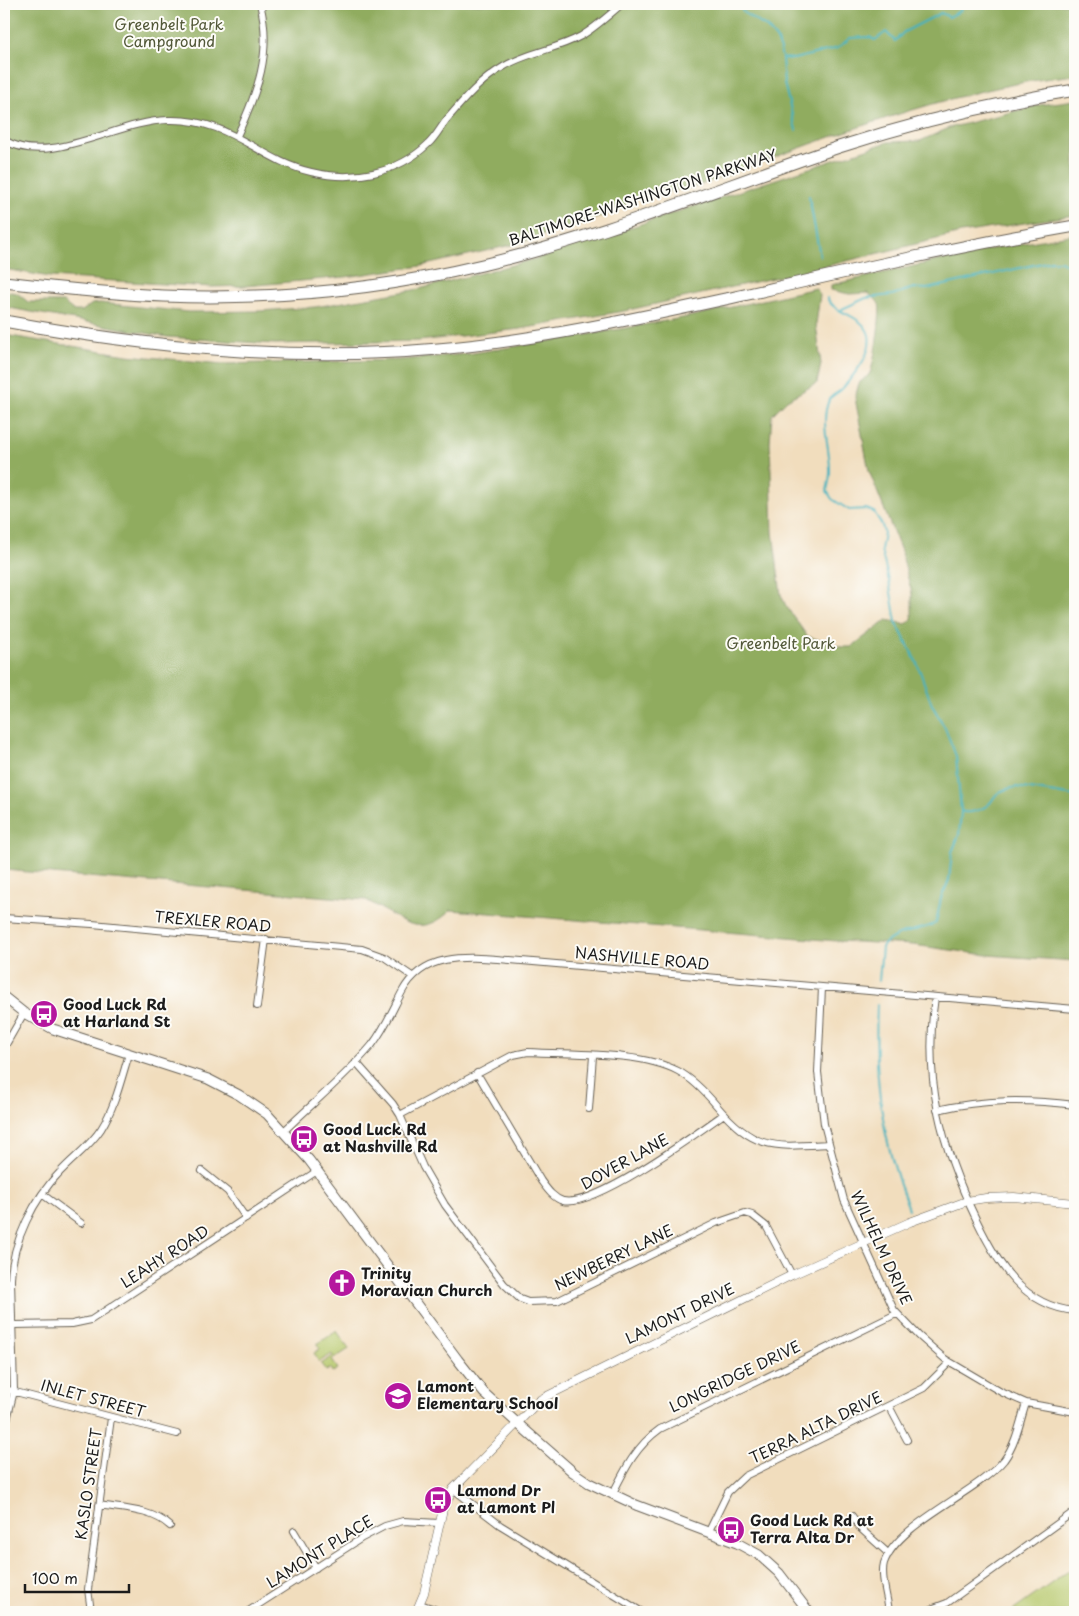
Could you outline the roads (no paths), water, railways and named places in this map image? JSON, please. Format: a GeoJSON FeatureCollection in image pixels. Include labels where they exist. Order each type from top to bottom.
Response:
{"type":"FeatureCollection","features":[{"type":"Feature","properties":{"kind":"highway","name":"BALTIMORE-WASHINGTON PARKWAY"},"geometry":{"type":"LineString","coordinates":[[4,282],[107,292],[210,297],[316,292],[423,278],[489,264],[578,239],[886,133],[998,105],[1075,90]]}},
{"type":"Feature","properties":{"kind":"highway"},"geometry":{"type":"LineString","coordinates":[[4,321],[110,339],[211,350],[324,354],[436,350],[579,330],[940,251],[1075,226]]}},
{"type":"Feature","properties":{"kind":"main road"},"geometry":{"type":"LineString","coordinates":[[4,997],[24,1013],[53,1029],[182,1070],[224,1087],[267,1114],[285,1130],[317,1171],[484,1393],[573,1472],[612,1495],[738,1543],[769,1563],[790,1586],[809,1612]]}},
{"type":"Feature","properties":{"kind":"street"},"geometry":{"type":"LineString","coordinates":[[237,136],[256,94],[263,65],[265,32],[260,4]]}},
{"type":"Feature","properties":{"kind":"street"},"geometry":{"type":"LineString","coordinates":[[4,140],[19,147],[39,149],[64,147],[131,124],[168,120],[193,121],[219,128],[285,163],[309,172],[345,177],[381,172],[412,156],[428,144],[475,86],[504,66],[581,36],[622,4]]}},
{"type":"Feature","properties":{"kind":"street","name":"TREXLER ROAD"},"geometry":{"type":"LineString","coordinates":[[4,918],[362,948],[384,957],[412,976]]}},
{"type":"Feature","properties":{"kind":"street"},"geometry":{"type":"LineString","coordinates":[[257,1006],[266,939]]}},
{"type":"Feature","properties":{"kind":"street","name":"NASHVILLE ROAD"},"geometry":{"type":"LineString","coordinates":[[412,976],[440,961],[460,957],[1075,1009]]}},
{"type":"Feature","properties":{"kind":"street"},"geometry":{"type":"LineString","coordinates":[[285,1130],[356,1062],[386,1026],[402,991],[412,976]]}},
{"type":"Feature","properties":{"kind":"street","name":"WILHELM DRIVE"},"geometry":{"type":"LineString","coordinates":[[822,988],[818,1072],[824,1124],[844,1200],[896,1314],[926,1343],[950,1362],[1001,1392],[1026,1403],[1075,1412]]}},
{"type":"Feature","properties":{"kind":"street"},"geometry":{"type":"LineString","coordinates":[[934,997],[930,1050],[936,1110],[945,1148],[967,1201],[993,1254],[1008,1276],[1036,1298],[1075,1311]]}},
{"type":"Feature","properties":{"kind":"street"},"geometry":{"type":"LineString","coordinates":[[4,1048],[24,1013]]}},
{"type":"Feature","properties":{"kind":"street"},"geometry":{"type":"LineString","coordinates":[[400,1115],[500,1060],[528,1052],[593,1056],[650,1060],[678,1071],[705,1092],[733,1126],[746,1135],[765,1143],[796,1146],[829,1144]]}},
{"type":"Feature","properties":{"kind":"street"},"geometry":{"type":"LineString","coordinates":[[4,1432],[14,1391],[11,1280],[14,1256],[24,1228],[42,1194],[60,1171],[90,1143],[101,1128],[118,1093],[129,1054]]}},
{"type":"Feature","properties":{"kind":"street"},"geometry":{"type":"LineString","coordinates":[[589,1109],[593,1056]]}},
{"type":"Feature","properties":{"kind":"street","name":"NEWBERRY LANE"},"geometry":{"type":"LineString","coordinates":[[356,1062],[382,1090],[400,1115],[423,1168],[445,1205],[504,1284],[520,1299],[539,1303],[563,1298],[716,1223],[745,1213],[752,1215],[766,1226],[792,1276]]}},
{"type":"Feature","properties":{"kind":"street","name":"DOVER LANE"},"geometry":{"type":"LineString","coordinates":[[477,1073],[540,1181],[554,1196],[565,1201],[588,1198],[668,1155],[724,1114]]}},
{"type":"Feature","properties":{"kind":"street"},"geometry":{"type":"LineString","coordinates":[[936,1110],[965,1103],[1006,1100],[1075,1105]]}},
{"type":"Feature","properties":{"kind":"street"},"geometry":{"type":"LineString","coordinates":[[202,1171],[228,1192],[246,1218]]}},
{"type":"Feature","properties":{"kind":"street","name":"LEAHY ROAD"},"geometry":{"type":"LineString","coordinates":[[13,1325],[72,1324],[91,1320],[317,1171]]}},
{"type":"Feature","properties":{"kind":"street"},"geometry":{"type":"LineString","coordinates":[[42,1194],[82,1223]]}},
{"type":"Feature","properties":{"kind":"street","name":"LAMONT DRIVE"},"geometry":{"type":"LineString","coordinates":[[416,1612],[420,1604],[439,1523],[453,1489],[516,1422],[550,1393],[863,1243],[910,1222],[967,1201],[1014,1197],[1075,1203]]}},
{"type":"Feature","properties":{"kind":"street","name":"LONGRIDGE DRIVE"},"geometry":{"type":"LineString","coordinates":[[612,1495],[637,1448],[660,1429],[896,1314]]}},
{"type":"Feature","properties":{"kind":"street","name":"TERRA ALTA DRIVE"},"geometry":{"type":"LineString","coordinates":[[709,1532],[728,1492],[746,1476],[924,1388],[950,1362]]}},
{"type":"Feature","properties":{"kind":"street","name":"INLET STREET"},"geometry":{"type":"LineString","coordinates":[[4,1389],[177,1434]]}},
{"type":"Feature","properties":{"kind":"street"},"geometry":{"type":"LineString","coordinates":[[890,1612],[884,1564],[891,1549],[948,1502],[990,1473],[1002,1462],[1017,1434],[1026,1403]]}},
{"type":"Feature","properties":{"kind":"street"},"geometry":{"type":"LineString","coordinates":[[889,1406],[907,1440]]}},
{"type":"Feature","properties":{"kind":"street","name":"KASLO STREET"},"geometry":{"type":"LineString","coordinates":[[91,1612],[88,1589],[111,1418]]}},
{"type":"Feature","properties":{"kind":"street"},"geometry":{"type":"LineString","coordinates":[[453,1489],[500,1525],[642,1612]]}},
{"type":"Feature","properties":{"kind":"street"},"geometry":{"type":"LineString","coordinates":[[99,1505],[144,1512],[164,1521],[170,1526]]}},
{"type":"Feature","properties":{"kind":"street"},"geometry":{"type":"LineString","coordinates":[[923,1612],[947,1603],[1075,1511]]}},
{"type":"Feature","properties":{"kind":"street"},"geometry":{"type":"LineString","coordinates":[[852,1516],[860,1528],[890,1554]]}},
{"type":"Feature","properties":{"kind":"street","name":"LAMONT PLACE"},"geometry":{"type":"LineString","coordinates":[[247,1612],[362,1538],[385,1526],[403,1522],[439,1523]]}},
{"type":"Feature","properties":{"kind":"street"},"geometry":{"type":"LineString","coordinates":[[294,1531],[316,1568]]}},
{"type":"Feature","properties":{"kind":"street"},"geometry":{"type":"LineString","coordinates":[[420,1604],[443,1612]]}},
{"type":"Feature","properties":{"kind":"waterway"},"geometry":{"type":"LineString","coordinates":[[738,4],[744,13],[766,27],[778,41],[782,58],[784,83],[796,130]]}},
{"type":"Feature","properties":{"kind":"waterway"},"geometry":{"type":"LineString","coordinates":[[782,58],[794,59],[838,48],[850,38],[869,37],[875,40],[886,32],[895,41],[904,32],[941,13],[949,17],[960,11],[965,4]]}},
{"type":"Feature","properties":{"kind":"waterway"},"geometry":{"type":"LineString","coordinates":[[809,196],[820,256]]}},
{"type":"Feature","properties":{"kind":"waterway"},"geometry":{"type":"LineString","coordinates":[[842,309],[866,298],[892,295],[914,288],[927,289],[1051,261],[1061,261],[1075,269]]}},
{"type":"Feature","properties":{"kind":"waterway"},"geometry":{"type":"LineString","coordinates":[[827,298],[836,308],[861,323],[869,335],[868,349],[862,363],[843,388],[830,398],[826,409],[825,427],[830,463],[827,491],[832,499],[849,510],[866,509],[874,512],[882,525],[884,533],[881,550],[889,581],[896,622],[917,663],[932,705],[945,728],[956,756],[961,811],[972,812],[980,809],[990,803],[995,795],[1016,787],[1075,796]]}},
{"type":"Feature","properties":{"kind":"waterway"},"geometry":{"type":"LineString","coordinates":[[879,981],[882,947],[887,941],[901,934],[936,923],[941,898],[949,880],[952,852],[959,835],[961,812]]}},
{"type":"Feature","properties":{"kind":"waterway"},"geometry":{"type":"LineString","coordinates":[[877,1005],[876,1032],[881,1109],[892,1158],[909,1209]]}},
{"type":"Feature","properties":{"kind":"place","name":"Good Luck Rd at Harland St"},"geometry":{"type":"Point","coordinates":[44,1014]}},
{"type":"Feature","properties":{"kind":"place","name":"Good Luck Rd at Nashville Rd"},"geometry":{"type":"Point","coordinates":[304,1139]}},
{"type":"Feature","properties":{"kind":"place","name":"Trinity Moravian Church"},"geometry":{"type":"Point","coordinates":[342,1283]}},
{"type":"Feature","properties":{"kind":"place","name":"Lamont Elementary School"},"geometry":{"type":"Point","coordinates":[398,1396]}},
{"type":"Feature","properties":{"kind":"place","name":"Lamond Dr at Lamont Pl"},"geometry":{"type":"Point","coordinates":[438,1500]}},
{"type":"Feature","properties":{"kind":"place","name":"Good Luck Rd at Terra Alta Dr"},"geometry":{"type":"Point","coordinates":[731,1530]}},
{"type":"Feature","properties":{"kind":"park label","name":"Greenbelt Park Campground"},"geometry":{"type":"Point","coordinates":[169,34]}},
{"type":"Feature","properties":{"kind":"park label","name":"Greenbelt Park"},"geometry":{"type":"Point","coordinates":[781,644]}}]}
